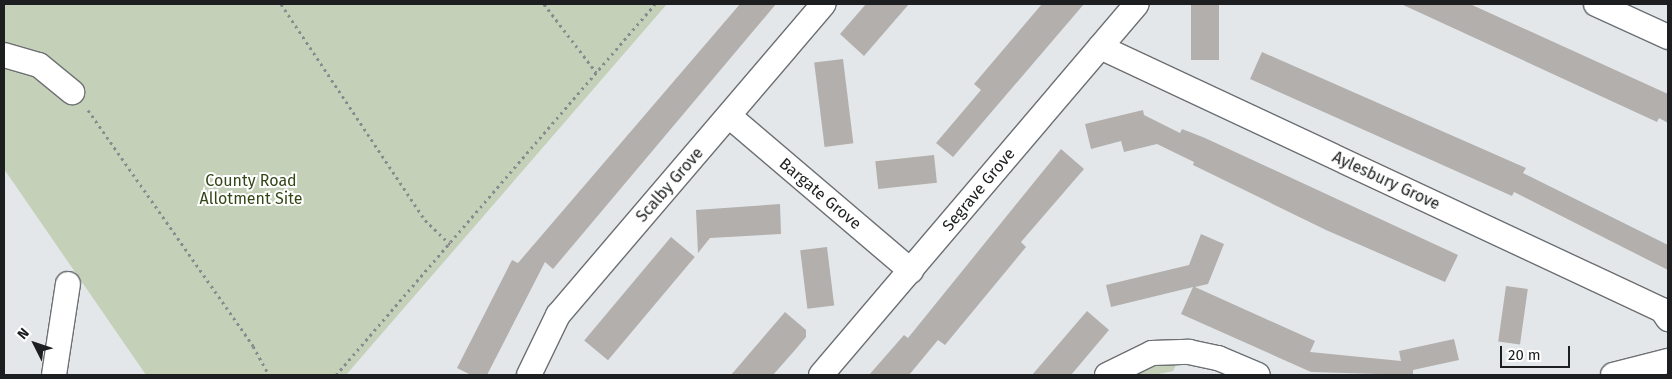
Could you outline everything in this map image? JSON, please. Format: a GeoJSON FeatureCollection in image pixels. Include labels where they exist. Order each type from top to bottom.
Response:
{"type":"FeatureCollection","features":[{"type":"Feature","properties":{"kind":"street","name":"Scalby Grove"},"geometry":{"type":"LineString","coordinates":[[529,375],[558,315],[824,4]]}},
{"type":"Feature","properties":{"kind":"street","name":"Segrave Grove"},"geometry":{"type":"LineString","coordinates":[[821,375],[1136,4]]}},
{"type":"Feature","properties":{"kind":"street"},"geometry":{"type":"LineString","coordinates":[[1596,4],[1668,37]]}},
{"type":"Feature","properties":{"kind":"street","name":"Aylesbury Grove"},"geometry":{"type":"LineString","coordinates":[[1100,47],[1662,310],[1668,319]]}},
{"type":"Feature","properties":{"kind":"street"},"geometry":{"type":"LineString","coordinates":[[4,55],[40,65],[72,92]]}},
{"type":"Feature","properties":{"kind":"street","name":"Bargate Grove"},"geometry":{"type":"LineString","coordinates":[[729,116],[911,271]]}},
{"type":"Feature","properties":{"kind":"street"},"geometry":{"type":"LineString","coordinates":[[54,375],[68,284]]}},
{"type":"Feature","properties":{"kind":"street"},"geometry":{"type":"LineString","coordinates":[[1107,375],[1152,353],[1189,352],[1218,358],[1258,375]]}},
{"type":"Feature","properties":{"kind":"street"},"geometry":{"type":"LineString","coordinates":[[1613,375],[1668,361]]}},
{"type":"Feature","properties":{"kind":"path"},"geometry":{"type":"LineString","coordinates":[[281,4],[425,220],[450,244]]}},
{"type":"Feature","properties":{"kind":"path"},"geometry":{"type":"LineString","coordinates":[[544,4],[596,72]]}},
{"type":"Feature","properties":{"kind":"path"},"geometry":{"type":"LineString","coordinates":[[336,375],[656,4]]}},
{"type":"Feature","properties":{"kind":"path"},"geometry":{"type":"LineString","coordinates":[[72,92],[103,127],[253,346],[269,375]]}},
{"type":"Feature","properties":{"kind":"green space","name":"County Road Allotment Site"},"geometry":{"type":"Polygon","coordinates":[[[4,4],[667,4],[346,375],[146,375],[4,169],[4,4]]]}},
{"type":"Feature","properties":{"kind":"green space"},"geometry":{"type":"Polygon","coordinates":[[[1150,365],[1176,365],[1173,371],[1154,375],[1129,375],[1150,365]]]}},
{"type":"Feature","properties":{"kind":"building"},"geometry":{"type":"Polygon","coordinates":[[[740,4],[776,4],[553,269],[545,262],[487,375],[471,375],[457,368],[512,260],[518,263],[740,4]]]}},
{"type":"Feature","properties":{"kind":"building"},"geometry":{"type":"Polygon","coordinates":[[[866,4],[909,4],[864,56],[840,34],[866,4]]]}},
{"type":"Feature","properties":{"kind":"building"},"geometry":{"type":"Polygon","coordinates":[[[1042,4],[1084,4],[953,157],[936,143],[981,90],[974,84],[1042,4]]]}},
{"type":"Feature","properties":{"kind":"building"},"geometry":{"type":"Polygon","coordinates":[[[1191,4],[1219,4],[1219,60],[1191,60],[1191,4]]]}},
{"type":"Feature","properties":{"kind":"building"},"geometry":{"type":"Polygon","coordinates":[[[1401,4],[1470,4],[1668,94],[1668,123],[1659,118],[1657,122],[1401,4]]]}},
{"type":"Feature","properties":{"kind":"building"},"geometry":{"type":"Polygon","coordinates":[[[1262,52],[1526,168],[1523,173],[1668,245],[1668,270],[1514,192],[1512,196],[1250,79],[1262,52]]]}},
{"type":"Feature","properties":{"kind":"building"},"geometry":{"type":"Polygon","coordinates":[[[843,59],[853,143],[825,147],[814,63],[843,59]]]}},
{"type":"Feature","properties":{"kind":"building"},"geometry":{"type":"Polygon","coordinates":[[[1143,110],[1144,115],[1180,133],[1182,129],[1205,138],[1458,255],[1445,282],[1326,230],[1193,165],[1194,162],[1157,144],[1124,152],[1121,141],[1091,149],[1085,124],[1143,110]]]}},
{"type":"Feature","properties":{"kind":"building"},"geometry":{"type":"Polygon","coordinates":[[[1061,149],[1084,169],[1021,242],[1026,247],[945,345],[938,340],[909,375],[869,375],[904,335],[908,338],[1061,149]]]}},
{"type":"Feature","properties":{"kind":"building"},"geometry":{"type":"Polygon","coordinates":[[[934,155],[937,183],[878,189],[875,161],[934,155]]]}},
{"type":"Feature","properties":{"kind":"building"},"geometry":{"type":"Polygon","coordinates":[[[780,204],[781,234],[710,238],[698,253],[696,210],[780,204]]]}},
{"type":"Feature","properties":{"kind":"building"},"geometry":{"type":"Polygon","coordinates":[[[1201,234],[1224,244],[1208,284],[1195,287],[1315,341],[1310,352],[1401,361],[1399,351],[1454,339],[1459,360],[1413,370],[1413,375],[1311,372],[1181,314],[1193,287],[1111,307],[1106,285],[1189,265],[1201,234]]]}},
{"type":"Feature","properties":{"kind":"building"},"geometry":{"type":"Polygon","coordinates":[[[671,237],[695,257],[608,360],[584,340],[671,237]]]}},
{"type":"Feature","properties":{"kind":"building"},"geometry":{"type":"Polygon","coordinates":[[[827,247],[834,306],[807,309],[800,250],[827,247]]]}},
{"type":"Feature","properties":{"kind":"building"},"geometry":{"type":"Polygon","coordinates":[[[1506,286],[1528,289],[1520,345],[1498,341],[1506,286]]]}},
{"type":"Feature","properties":{"kind":"building"},"geometry":{"type":"Polygon","coordinates":[[[1087,311],[1109,330],[1071,375],[1032,375],[1087,311]]]}},
{"type":"Feature","properties":{"kind":"building"},"geometry":{"type":"Polygon","coordinates":[[[785,312],[806,330],[806,337],[795,350],[773,375],[731,375],[785,312]]]}}]}
